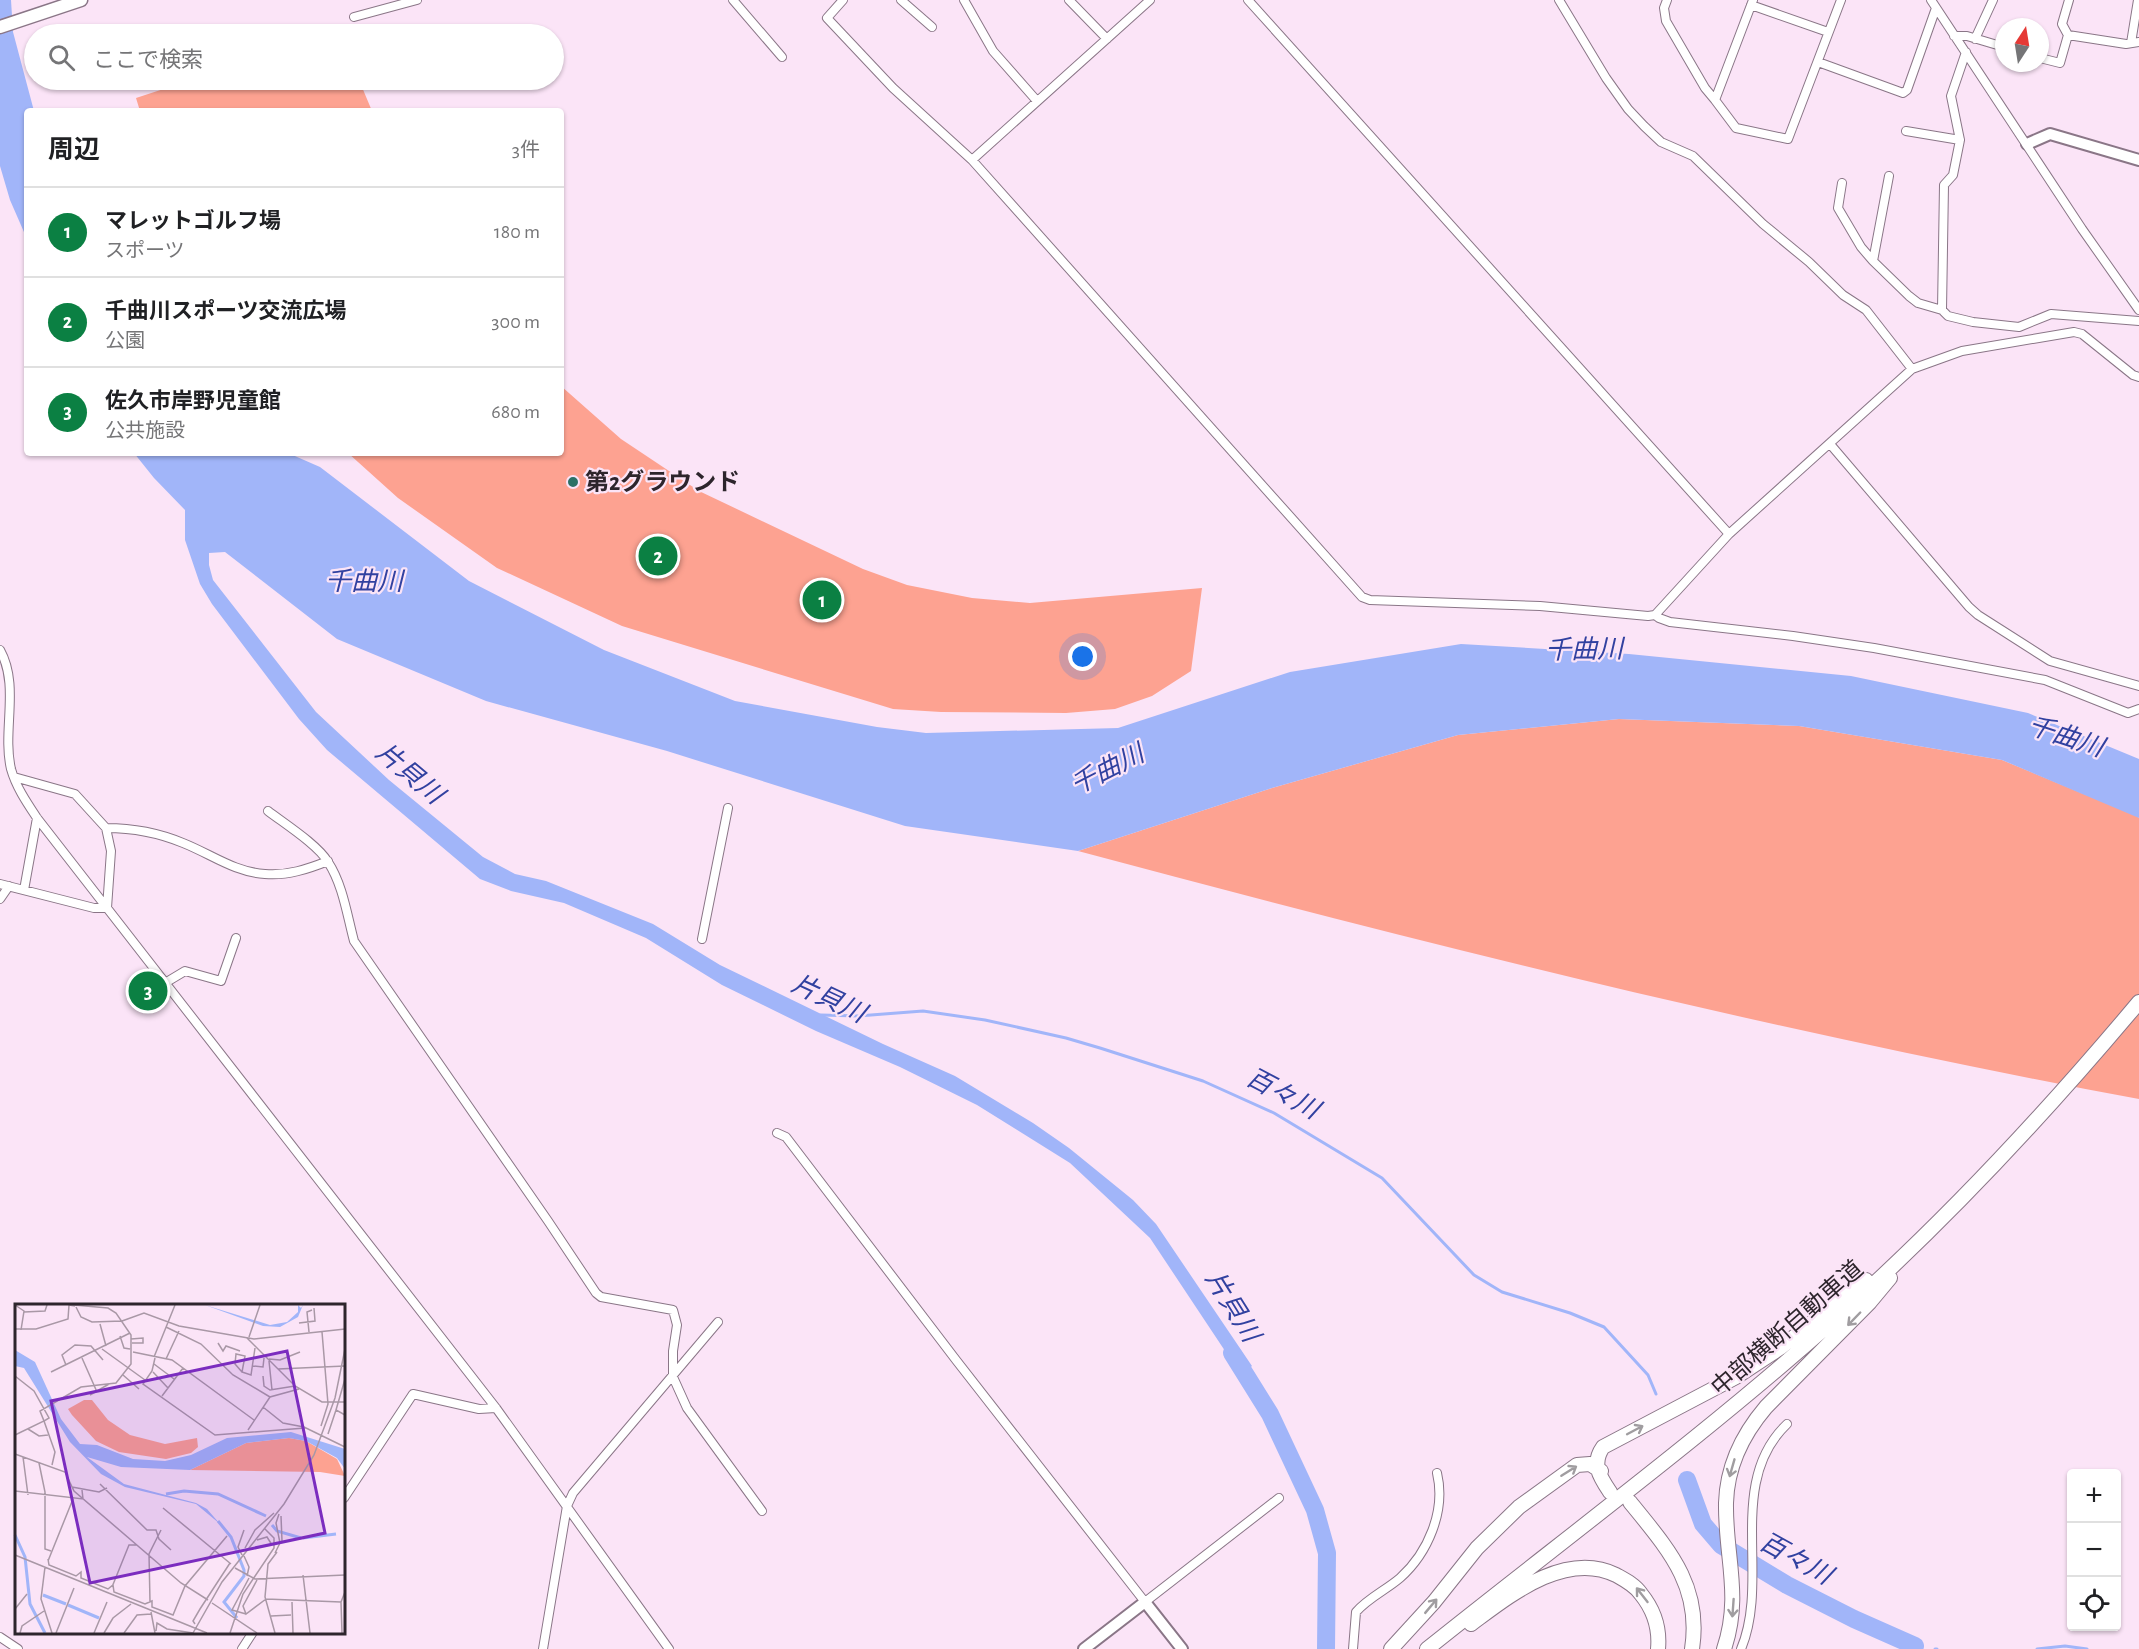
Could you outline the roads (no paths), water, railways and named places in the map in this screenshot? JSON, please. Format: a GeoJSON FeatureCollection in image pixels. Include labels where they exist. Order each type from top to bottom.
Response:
{"type":"FeatureCollection","features":[{"type":"Feature","properties":{"kind":"highway","name":"中部横断自動車道"},"geometry":{"type":"LineString","coordinates":[[1427,1649],[1610,1505],[1835,1320],[1933,1227],[2014,1142],[2139,1002]]}},
{"type":"Feature","properties":{"kind":"highway"},"geometry":{"type":"LineString","coordinates":[[1597,1468],[1597,1458],[1603,1447],[1686,1405],[1780,1348],[1933,1227]]}},
{"type":"Feature","properties":{"kind":"highway"},"geometry":{"type":"LineString","coordinates":[[1724,1649],[1733,1612],[1726,1501],[1730,1474],[1739,1448],[1753,1422],[1870,1302],[1933,1227]]}},
{"type":"Feature","properties":{"kind":"highway"},"geometry":{"type":"LineString","coordinates":[[1391,1649],[1434,1602],[1477,1548],[1536,1494],[1577,1465],[1586,1463],[1607,1475],[1614,1489]]}},
{"type":"Feature","properties":{"kind":"highway"},"geometry":{"type":"LineString","coordinates":[[1683,1649],[1686,1622],[1683,1600],[1676,1582],[1656,1548],[1627,1505],[1672,1557],[1689,1590],[1694,1627],[1692,1649]]}},
{"type":"Feature","properties":{"kind":"highway"},"geometry":{"type":"LineString","coordinates":[[1440,1649],[1519,1591],[1552,1575],[1583,1568],[1610,1572],[1638,1589],[1653,1613],[1659,1637],[1658,1649]]}},
{"type":"Feature","properties":{"kind":"main road"},"geometry":{"type":"LineString","coordinates":[[0,27],[81,0]]}},
{"type":"Feature","properties":{"kind":"street"},"geometry":{"type":"LineString","coordinates":[[354,17],[414,0]]}},
{"type":"Feature","properties":{"kind":"street"},"geometry":{"type":"LineString","coordinates":[[733,0],[782,57]]}},
{"type":"Feature","properties":{"kind":"street"},"geometry":{"type":"LineString","coordinates":[[843,0],[827,18],[893,88],[972,160],[1362,597],[1370,600],[1540,606],[1655,615],[1730,534],[1912,369],[1962,351],[2074,332],[2082,334],[2133,375],[2139,377]]}},
{"type":"Feature","properties":{"kind":"street"},"geometry":{"type":"LineString","coordinates":[[901,0],[932,27]]}},
{"type":"Feature","properties":{"kind":"street"},"geometry":{"type":"LineString","coordinates":[[964,0],[993,51],[1037,101]]}},
{"type":"Feature","properties":{"kind":"street"},"geometry":{"type":"LineString","coordinates":[[1069,0],[1107,39]]}},
{"type":"Feature","properties":{"kind":"street"},"geometry":{"type":"LineString","coordinates":[[972,160],[1150,0]]}},
{"type":"Feature","properties":{"kind":"street"},"geometry":{"type":"LineString","coordinates":[[1248,0],[1730,534]]}},
{"type":"Feature","properties":{"kind":"street"},"geometry":{"type":"LineString","coordinates":[[1559,0],[1606,78],[1628,109],[1644,126],[1661,142],[1693,156],[1763,224],[1809,262],[1843,295],[1866,310],[1912,369]]}},
{"type":"Feature","properties":{"kind":"street"},"geometry":{"type":"LineString","coordinates":[[1667,0],[1664,8],[1665,21],[1705,88],[1736,128],[1788,139],[1841,0]]}},
{"type":"Feature","properties":{"kind":"street"},"geometry":{"type":"LineString","coordinates":[[1931,0],[2082,229],[2139,310]]}},
{"type":"Feature","properties":{"kind":"street"},"geometry":{"type":"LineString","coordinates":[[1975,39],[1993,0]]}},
{"type":"Feature","properties":{"kind":"street"},"geometry":{"type":"LineString","coordinates":[[2049,60],[2060,63],[2068,35],[2062,24],[2069,0]]}},
{"type":"Feature","properties":{"kind":"street"},"geometry":{"type":"LineString","coordinates":[[2068,35],[2135,43],[2138,0]]}},
{"type":"Feature","properties":{"kind":"street"},"geometry":{"type":"LineString","coordinates":[[1715,100],[1752,2],[1828,32]]}},
{"type":"Feature","properties":{"kind":"street"},"geometry":{"type":"LineString","coordinates":[[1818,62],[1903,93],[1907,90],[1936,8]]}},
{"type":"Feature","properties":{"kind":"street"},"geometry":{"type":"LineString","coordinates":[[1954,36],[1995,45]]}},
{"type":"Feature","properties":{"kind":"street"},"geometry":{"type":"LineString","coordinates":[[1942,310],[1944,185],[1953,175],[1960,140],[1951,96],[1966,52]]}},
{"type":"Feature","properties":{"kind":"street"},"geometry":{"type":"LineString","coordinates":[[1906,130],[1960,140]]}},
{"type":"Feature","properties":{"kind":"street"},"geometry":{"type":"LineString","coordinates":[[2027,144],[2050,134],[2139,160]]}},
{"type":"Feature","properties":{"kind":"street"},"geometry":{"type":"LineString","coordinates":[[1873,261],[1889,176]]}},
{"type":"Feature","properties":{"kind":"street"},"geometry":{"type":"LineString","coordinates":[[1842,183],[1838,208],[1861,247],[1918,303],[1942,310],[1948,316],[2012,327],[2019,327],[2051,314],[2139,321]]}},
{"type":"Feature","properties":{"kind":"street"},"geometry":{"type":"LineString","coordinates":[[1830,444],[1978,615],[2050,661],[2139,686]]}},
{"type":"Feature","properties":{"kind":"street"},"geometry":{"type":"LineString","coordinates":[[1655,615],[1670,622],[1874,648],[2045,680],[2128,713],[2139,709]]}},
{"type":"Feature","properties":{"kind":"street"},"geometry":{"type":"LineString","coordinates":[[0,650],[10,676],[9,742],[14,777],[22,795],[37,818],[496,1408],[640,1612],[669,1649]]}},
{"type":"Feature","properties":{"kind":"street"},"geometry":{"type":"LineString","coordinates":[[14,777],[75,794],[106,828],[111,851],[106,908]]}},
{"type":"Feature","properties":{"kind":"street"},"geometry":{"type":"LineString","coordinates":[[702,939],[728,808]]}},
{"type":"Feature","properties":{"kind":"street"},"geometry":{"type":"LineString","coordinates":[[268,811],[318,850],[328,861],[340,888],[354,941],[596,1293],[601,1297],[673,1310],[677,1325],[673,1351],[674,1377],[687,1408],[762,1511]]}},
{"type":"Feature","properties":{"kind":"street"},"geometry":{"type":"LineString","coordinates":[[24,890],[37,818]]}},
{"type":"Feature","properties":{"kind":"street"},"geometry":{"type":"LineString","coordinates":[[106,828],[124,828],[183,843],[221,863],[248,872],[264,874],[297,872],[328,861]]}},
{"type":"Feature","properties":{"kind":"street"},"geometry":{"type":"LineString","coordinates":[[0,884],[94,908],[106,908]]}},
{"type":"Feature","properties":{"kind":"street"},"geometry":{"type":"LineString","coordinates":[[0,899],[9,886]]}},
{"type":"Feature","properties":{"kind":"street"},"geometry":{"type":"LineString","coordinates":[[165,983],[185,971],[221,981],[236,938]]}},
{"type":"Feature","properties":{"kind":"street"},"geometry":{"type":"LineString","coordinates":[[777,1133],[786,1137],[956,1360],[1182,1649]]}},
{"type":"Feature","properties":{"kind":"street"},"geometry":{"type":"LineString","coordinates":[[543,1649],[567,1506],[575,1491],[674,1377],[718,1322]]}},
{"type":"Feature","properties":{"kind":"street"},"geometry":{"type":"LineString","coordinates":[[345,1496],[413,1394],[479,1409],[496,1408]]}},
{"type":"Feature","properties":{"kind":"street"},"geometry":{"type":"LineString","coordinates":[[1741,1649],[1751,1611],[1754,1490],[1759,1467],[1771,1443],[1787,1424]]}},
{"type":"Feature","properties":{"kind":"street"},"geometry":{"type":"LineString","coordinates":[[1353,1649],[1356,1612],[1410,1568],[1432,1532],[1439,1499],[1437,1473]]}},
{"type":"Feature","properties":{"kind":"street"},"geometry":{"type":"LineString","coordinates":[[1084,1649],[1279,1498]]}},
{"type":"Feature","properties":{"kind":"street"},"geometry":{"type":"LineString","coordinates":[[242,1649],[252,1634]]}},
{"type":"Feature","properties":{"kind":"street"},"geometry":{"type":"LineString","coordinates":[[0,1637],[18,1649]]}},
{"type":"Feature","properties":{"kind":"water"},"geometry":{"type":"Polygon","coordinates":[[[0,0],[11,0],[13,32],[24,73],[24,90],[28,90],[33,108],[24,108],[24,232],[10,200],[0,166],[0,0]]]}},
{"type":"Feature","properties":{"kind":"water","name":"千曲川"},"geometry":{"type":"Polygon","coordinates":[[[136,456],[295,456],[320,467],[469,581],[604,650],[735,701],[877,727],[926,733],[1118,728],[1290,672],[1461,644],[1629,654],[1851,676],[2028,713],[2139,759],[2139,818],[2002,760],[1799,726],[1619,719],[1458,735],[1272,788],[1078,851],[905,826],[667,751],[486,701],[337,639],[225,552],[209,553],[213,580],[316,712],[389,780],[483,857],[515,874],[546,881],[653,924],[720,965],[883,1044],[955,1076],[1033,1123],[1069,1148],[1133,1200],[1156,1224],[1252,1366],[1241,1375],[1150,1238],[1070,1163],[977,1105],[722,985],[646,938],[564,903],[511,891],[480,879],[327,750],[299,719],[212,604],[200,584],[185,540],[185,510],[136,456]]]}},
{"type":"Feature","properties":{"kind":"waterway","name":"百々川"},"geometry":{"type":"LineString","coordinates":[[821,1015],[858,1016],[923,1011],[985,1020],[1066,1038],[1203,1081],[1274,1113],[1382,1178],[1474,1275],[1502,1292],[1570,1313],[1604,1327],[1648,1375],[1656,1394]]}},
{"type":"Feature","properties":{"kind":"waterway","name":"片貝川"},"geometry":{"type":"LineString","coordinates":[[1232,1353],[1270,1414],[1315,1510],[1327,1553],[1326,1649]]}},
{"type":"Feature","properties":{"kind":"waterway","name":"百々川"},"geometry":{"type":"LineString","coordinates":[[1687,1480],[1703,1524],[1721,1545],[1787,1585],[1854,1619],[1915,1646]]}},
{"type":"Feature","properties":{"kind":"waterway"},"geometry":{"type":"LineString","coordinates":[[2037,1649],[2065,1646],[2087,1649]]}},
{"type":"Feature","properties":{"kind":"place","name":"第2グラウンド"},"geometry":{"type":"Point","coordinates":[573,482]}},
{"type":"Feature","properties":{"kind":"place","name":"千曲川スポーツ交流広場"},"geometry":{"type":"Point","coordinates":[658,556]}},
{"type":"Feature","properties":{"kind":"place","name":"マレットゴルフ場"},"geometry":{"type":"Point","coordinates":[822,600]}},
{"type":"Feature","properties":{"kind":"place","name":"佐久市岸野児童館"},"geometry":{"type":"Point","coordinates":[148,991]}}]}
